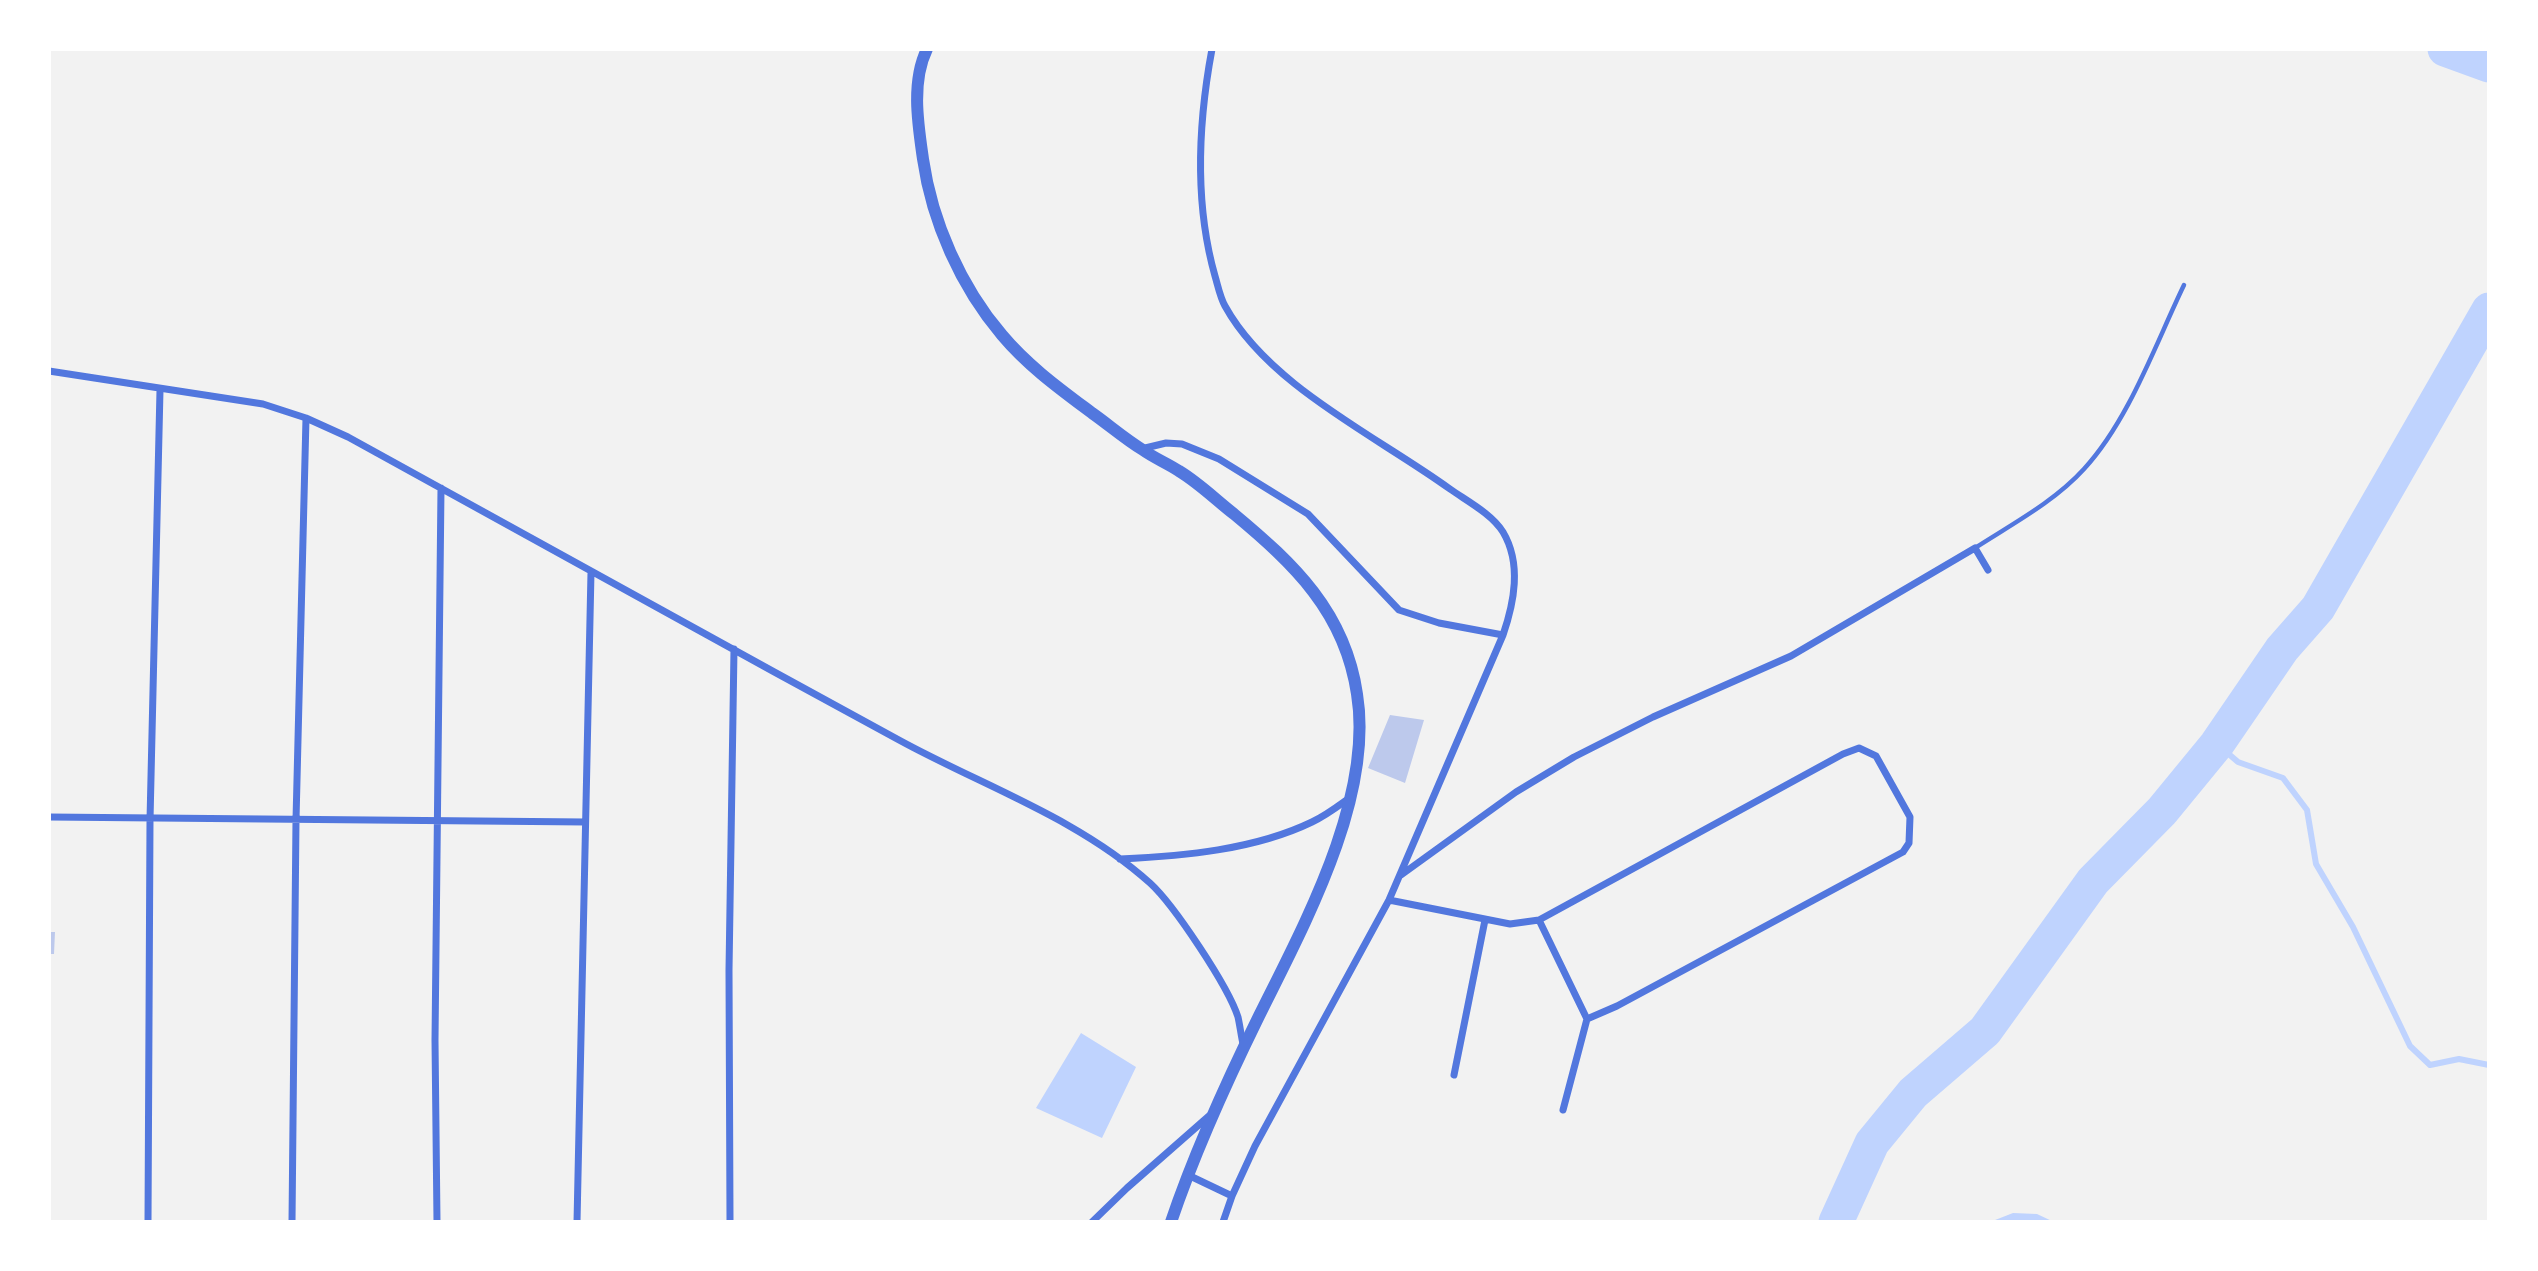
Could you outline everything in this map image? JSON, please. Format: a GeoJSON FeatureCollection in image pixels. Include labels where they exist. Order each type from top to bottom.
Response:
{"type":"FeatureCollection","features":[{"type":"Feature","properties":{"kind":"street"},"geometry":{"type":"LineString","coordinates":[[927,49],[923,57],[917,109],[925,173],[938,220],[971,296],[1003,337],[1045,378],[1141,449],[1181,471],[1281,554],[1315,594],[1336,626],[1348,656],[1357,692],[1360,729],[1352,796],[1337,845],[1296,940],[1215,1111],[1187,1175],[1171,1222]]}},
{"type":"Feature","properties":{"kind":"street"},"geometry":{"type":"LineString","coordinates":[[1212,49],[1205,85],[1200,139],[1202,209],[1210,257],[1223,304],[1247,340],[1295,384],[1420,467],[1483,513],[1502,531],[1511,551],[1514,575],[1511,612],[1503,635],[1389,900],[1255,1146],[1223,1222]]}},
{"type":"Feature","properties":{"kind":"street"},"geometry":{"type":"LineString","coordinates":[[49,371],[263,404],[306,418],[348,437],[902,742],[1053,816],[1120,859],[1151,884],[1174,911],[1210,965],[1237,1015],[1244,1048]]}},
{"type":"Feature","properties":{"kind":"street"},"geometry":{"type":"LineString","coordinates":[[148,1222],[150,820],[160,390]]}},
{"type":"Feature","properties":{"kind":"street"},"geometry":{"type":"LineString","coordinates":[[292,1222],[296,820],[306,418]]}},
{"type":"Feature","properties":{"kind":"street"},"geometry":{"type":"LineString","coordinates":[[1141,449],[1166,443],[1182,444],[1219,459],[1307,514],[1399,610],[1438,623],[1503,635]]}},
{"type":"Feature","properties":{"kind":"street"},"geometry":{"type":"LineString","coordinates":[[437,1222],[435,1040],[441,488]]}},
{"type":"Feature","properties":{"kind":"street"},"geometry":{"type":"LineString","coordinates":[[1400,875],[1516,792],[1574,757],[1791,656],[1975,548],[1988,570]]}},
{"type":"Feature","properties":{"kind":"street"},"geometry":{"type":"LineString","coordinates":[[576,1222],[591,572]]}},
{"type":"Feature","properties":{"kind":"street"},"geometry":{"type":"LineString","coordinates":[[730,1222],[729,970],[734,649]]}},
{"type":"Feature","properties":{"kind":"street"},"geometry":{"type":"LineString","coordinates":[[1389,900],[1485,920],[1510,923],[1539,919],[1843,754],[1859,748],[1876,756],[1910,817],[1909,843],[1903,852],[1617,1006],[1587,1019]]}},
{"type":"Feature","properties":{"kind":"street"},"geometry":{"type":"LineString","coordinates":[[1120,859],[1162,857],[1225,848],[1275,837],[1313,822],[1352,796]]}},
{"type":"Feature","properties":{"kind":"street"},"geometry":{"type":"LineString","coordinates":[[49,817],[585,822]]}},
{"type":"Feature","properties":{"kind":"street"},"geometry":{"type":"LineString","coordinates":[[1539,919],[1587,1019],[1563,1110]]}},
{"type":"Feature","properties":{"kind":"street"},"geometry":{"type":"LineString","coordinates":[[1454,1075],[1485,920]]}},
{"type":"Feature","properties":{"kind":"street"},"geometry":{"type":"LineString","coordinates":[[1092,1222],[1215,1111]]}},
{"type":"Feature","properties":{"kind":"street"},"geometry":{"type":"LineString","coordinates":[[1187,1175],[1232,1196]]}},
{"type":"Feature","properties":{"kind":"lane"},"geometry":{"type":"LineString","coordinates":[[1975,548],[2042,504],[2084,469],[2111,433],[2130,399],[2184,285]]}},
{"type":"Feature","properties":{"kind":"water"},"geometry":{"type":"Polygon","coordinates":[[[1081,1033],[1136,1067],[1102,1138],[1036,1108],[1081,1033]]]}},
{"type":"Feature","properties":{"kind":"water"},"geometry":{"type":"Polygon","coordinates":[[[2013,1213],[2037,1214],[2054,1222],[1990,1222],[2013,1213]]]}},
{"type":"Feature","properties":{"kind":"building"},"geometry":{"type":"Polygon","coordinates":[[[1390,715],[1424,720],[1405,783],[1368,768],[1390,715]]]}},
{"type":"Feature","properties":{"kind":"building"},"geometry":{"type":"Polygon","coordinates":[[[49,932],[55,932],[54,954],[49,954],[49,932]]]}},
{"type":"Feature","properties":{"kind":"waterway"},"geometry":{"type":"LineString","coordinates":[[2445,49],[2489,65]]}},
{"type":"Feature","properties":{"kind":"waterway"},"geometry":{"type":"LineString","coordinates":[[1836,1222],[1872,1143],[1913,1093],[1985,1031],[2093,881],[2162,811],[2217,744],[2282,649],[2318,608],[2489,310]]}},
{"type":"Feature","properties":{"kind":"waterway"},"geometry":{"type":"LineString","coordinates":[[2217,744],[2238,762],[2283,778],[2307,810],[2316,864],[2353,927],[2410,1046],[2430,1065],[2459,1059],[2489,1065]]}}]}
